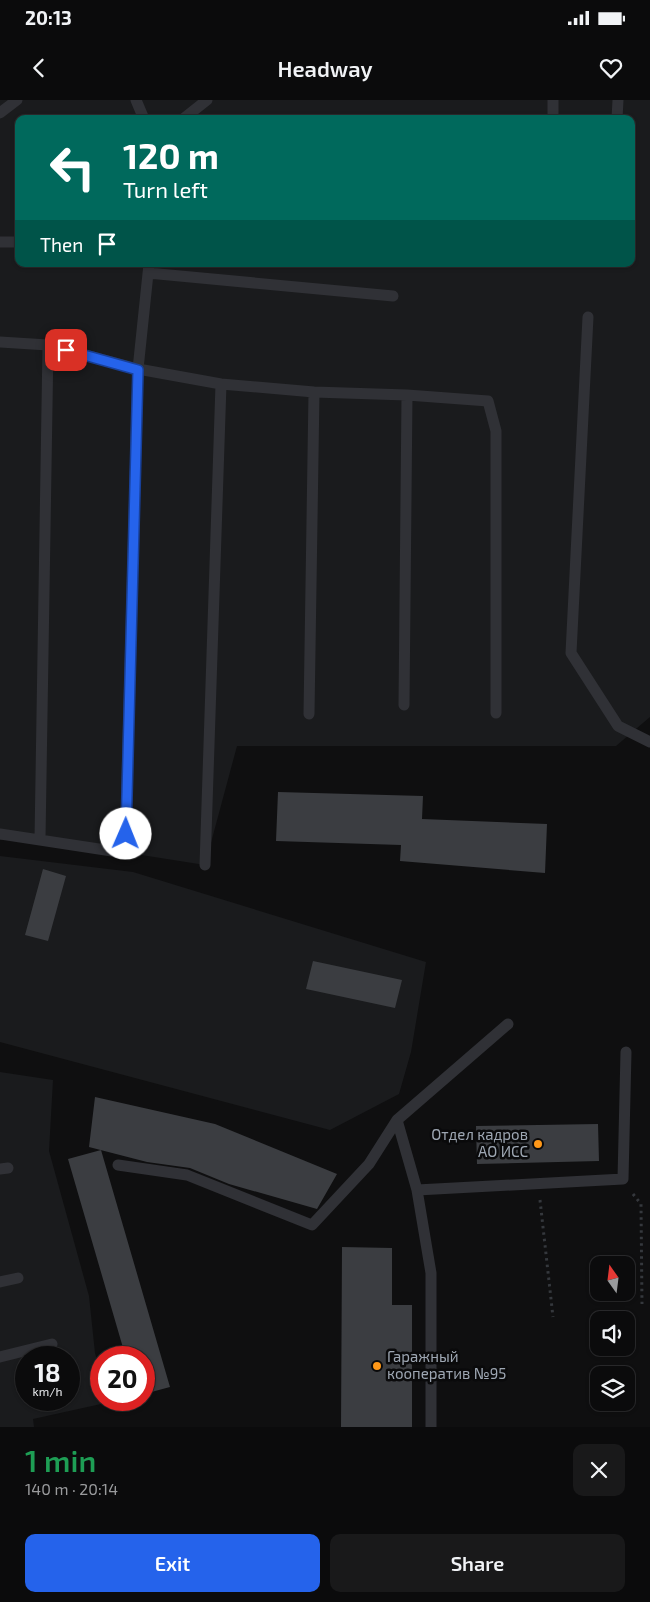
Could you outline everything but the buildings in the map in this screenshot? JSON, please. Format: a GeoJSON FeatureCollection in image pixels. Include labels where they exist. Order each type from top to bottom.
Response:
{"type":"FeatureCollection","features":[{"type":"Feature","properties":{"kind":"lane"},"geometry":{"type":"LineString","coordinates":[[0,113],[17,100]]}},
{"type":"Feature","properties":{"kind":"lane"},"geometry":{"type":"LineString","coordinates":[[136,100],[142,115]]}},
{"type":"Feature","properties":{"kind":"lane"},"geometry":{"type":"LineString","coordinates":[[188,115],[207,100]]}},
{"type":"Feature","properties":{"kind":"lane"},"geometry":{"type":"LineString","coordinates":[[552,115],[553,100]]}},
{"type":"Feature","properties":{"kind":"lane"},"geometry":{"type":"LineString","coordinates":[[617,115],[618,100]]}},
{"type":"Feature","properties":{"kind":"lane"},"geometry":{"type":"LineString","coordinates":[[0,242],[15,242]]}},
{"type":"Feature","properties":{"kind":"lane"},"geometry":{"type":"LineString","coordinates":[[0,834],[125,853],[138,370],[148,268],[392,296]]}},
{"type":"Feature","properties":{"kind":"lane"},"geometry":{"type":"LineString","coordinates":[[588,316],[571,654],[618,726],[650,742]]}},
{"type":"Feature","properties":{"kind":"lane"},"geometry":{"type":"LineString","coordinates":[[0,342],[48,345],[138,370],[221,384],[314,392],[407,395],[488,401],[496,431],[496,712]]}},
{"type":"Feature","properties":{"kind":"lane"},"geometry":{"type":"LineString","coordinates":[[40,840],[48,345]]}},
{"type":"Feature","properties":{"kind":"lane"},"geometry":{"type":"LineString","coordinates":[[206,865],[221,384]]}},
{"type":"Feature","properties":{"kind":"lane"},"geometry":{"type":"LineString","coordinates":[[309,714],[314,392]]}},
{"type":"Feature","properties":{"kind":"lane"},"geometry":{"type":"LineString","coordinates":[[404,705],[407,395]]}},
{"type":"Feature","properties":{"kind":"lane"},"geometry":{"type":"LineString","coordinates":[[118,1165],[187,1175],[312,1225],[369,1164],[397,1120],[508,1024]]}},
{"type":"Feature","properties":{"kind":"lane"},"geometry":{"type":"LineString","coordinates":[[417,1190],[538,1182],[623,1179],[626,1052]]}},
{"type":"Feature","properties":{"kind":"lane"},"geometry":{"type":"LineString","coordinates":[[397,1120],[417,1190],[432,1273],[431,1427]]}},
{"type":"Feature","properties":{"kind":"lane"},"geometry":{"type":"LineString","coordinates":[[0,1282],[18,1278]]}},
{"type":"Feature","properties":{"kind":"lane"},"geometry":{"type":"LineString","coordinates":[[0,1357],[52,1344]]}},
{"type":"Feature","properties":{"kind":"path"},"geometry":{"type":"LineString","coordinates":[[538,1182],[553,1317]]}},
{"type":"Feature","properties":{"kind":"path"},"geometry":{"type":"LineString","coordinates":[[633,1194],[640,1204],[642,1304]]}},
{"type":"Feature","properties":{"kind":"shaded area"},"geometry":{"type":"Polygon","coordinates":[[[0,100],[650,100],[650,717],[616,746],[237,746],[205,865],[40,839],[0,840],[0,100]]]}},
{"type":"Feature","properties":{"kind":"shaded area"},"geometry":{"type":"Polygon","coordinates":[[[0,856],[133,872],[426,962],[411,1052],[399,1094],[330,1130],[0,1042],[0,856]]]}},
{"type":"Feature","properties":{"kind":"shaded area"},"geometry":{"type":"Polygon","coordinates":[[[0,1072],[53,1080],[49,1151],[89,1296],[94,1346],[90,1346],[90,1406],[80,1409],[80,1346],[15,1346],[15,1411],[69,1411],[33,1419],[34,1427],[0,1427],[0,1072]]]}},
{"type":"Feature","properties":{"kind":"place","name":"Отдел кадров АО ИСС"},"geometry":{"type":"Point","coordinates":[538,1144]}},
{"type":"Feature","properties":{"kind":"place","name":"Гаражный кооператив №95"},"geometry":{"type":"Point","coordinates":[377,1366]}},
{"type":"Feature","properties":{"kind":"route"},"geometry":{"type":"LineString","coordinates":[[66,350],[138,370],[126,834]]}}]}
